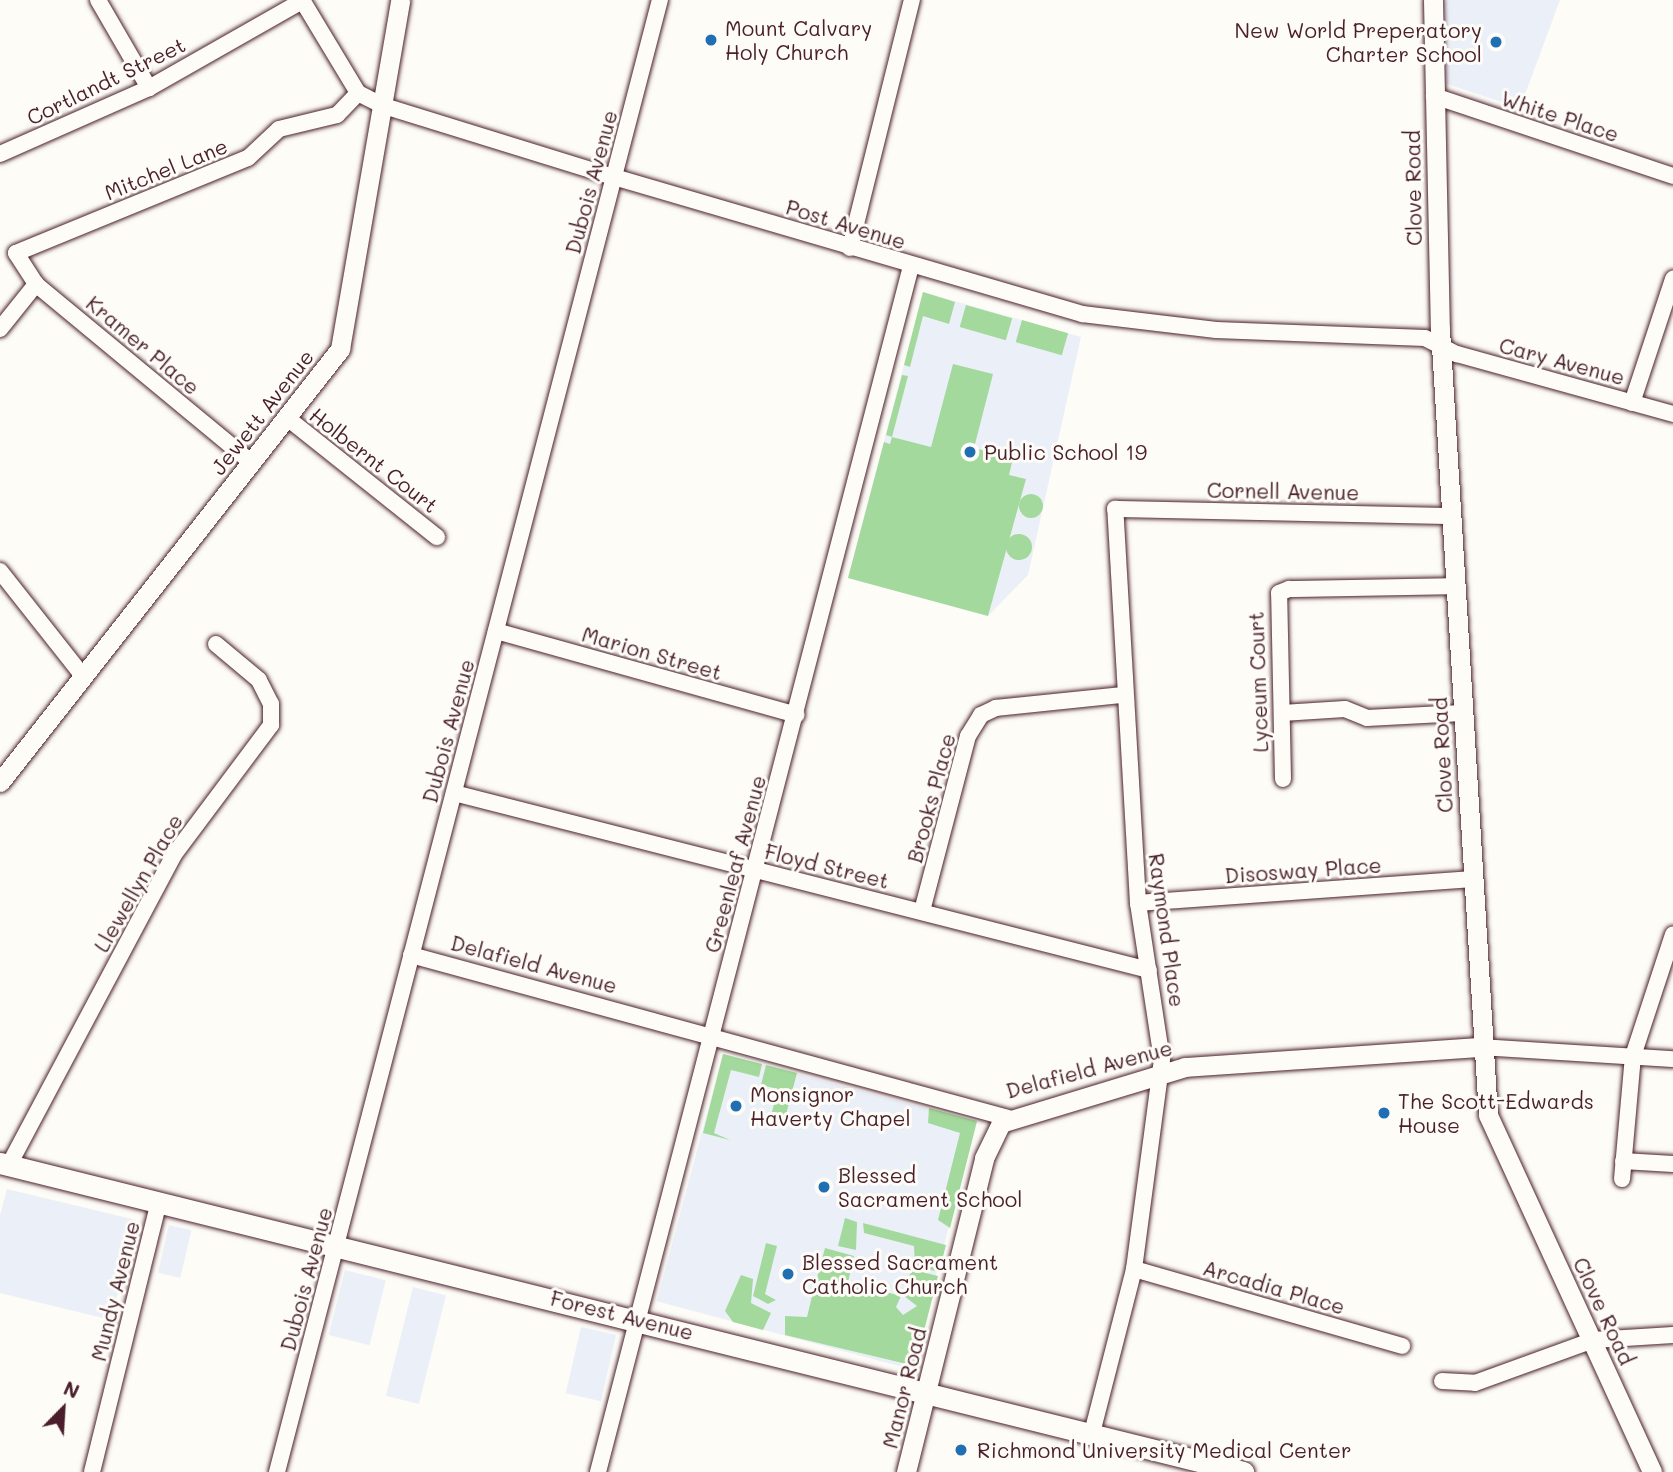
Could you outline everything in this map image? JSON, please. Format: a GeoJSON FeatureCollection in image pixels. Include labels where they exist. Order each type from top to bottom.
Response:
{"type":"FeatureCollection","features":[{"type":"Feature","properties":{"kind":"main road","name":"Forest Avenue"},"geometry":{"type":"LineString","coordinates":[[4,1164],[927,1390],[1092,1433],[1203,1467],[1243,1472]]}},
{"type":"Feature","properties":{"kind":"street"},"geometry":{"type":"LineString","coordinates":[[98,0],[149,88]]}},
{"type":"Feature","properties":{"kind":"street"},"geometry":{"type":"LineString","coordinates":[[302,0],[358,93]]}},
{"type":"Feature","properties":{"kind":"street","name":"Cortlandt Street"},"geometry":{"type":"LineString","coordinates":[[0,154],[149,88],[302,0]]}},
{"type":"Feature","properties":{"kind":"street","name":"Jewett Avenue"},"geometry":{"type":"LineString","coordinates":[[0,782],[344,342],[400,0]]}},
{"type":"Feature","properties":{"kind":"street","name":"Dubois Avenue"},"geometry":{"type":"LineString","coordinates":[[277,1472],[660,0]]}},
{"type":"Feature","properties":{"kind":"street"},"geometry":{"type":"LineString","coordinates":[[850,248],[912,0]]}},
{"type":"Feature","properties":{"kind":"street","name":"Clove Road"},"geometry":{"type":"LineString","coordinates":[[1433,0],[1441,345],[1480,1047],[1488,1115],[1653,1472]]}},
{"type":"Feature","properties":{"kind":"street","name":"Post Avenue"},"geometry":{"type":"LineString","coordinates":[[358,93],[384,106],[850,248],[1121,321],[1216,330],[1425,338],[1441,345]]}},
{"type":"Feature","properties":{"kind":"street","name":"Mitchel Lane"},"geometry":{"type":"LineString","coordinates":[[16,253],[248,158],[279,129],[337,115],[358,93]]}},
{"type":"Feature","properties":{"kind":"street","name":"White Place"},"geometry":{"type":"LineString","coordinates":[[1434,96],[1673,176]]}},
{"type":"Feature","properties":{"kind":"street","name":"Kramer Place"},"geometry":{"type":"LineString","coordinates":[[16,253],[36,284],[252,463]]}},
{"type":"Feature","properties":{"kind":"street","name":"Greenleaf Avenue"},"geometry":{"type":"LineString","coordinates":[[598,1472],[911,266]]}},
{"type":"Feature","properties":{"kind":"street"},"geometry":{"type":"LineString","coordinates":[[1632,402],[1673,279]]}},
{"type":"Feature","properties":{"kind":"street"},"geometry":{"type":"LineString","coordinates":[[0,329],[36,284]]}},
{"type":"Feature","properties":{"kind":"street","name":"Cary Avenue"},"geometry":{"type":"LineString","coordinates":[[1441,345],[1673,414]]}},
{"type":"Feature","properties":{"kind":"street","name":"Holbernt Court"},"geometry":{"type":"LineString","coordinates":[[286,417],[437,537]]}},
{"type":"Feature","properties":{"kind":"street","name":"Cornell Avenue"},"geometry":{"type":"LineString","coordinates":[[1115,509],[1450,516]]}},
{"type":"Feature","properties":{"kind":"street","name":"Raymond Place"},"geometry":{"type":"LineString","coordinates":[[1092,1433],[1134,1269],[1162,1072],[1138,903],[1122,695],[1115,509]]}},
{"type":"Feature","properties":{"kind":"street"},"geometry":{"type":"LineString","coordinates":[[0,571],[82,675]]}},
{"type":"Feature","properties":{"kind":"street","name":"Lyceum Court"},"geometry":{"type":"LineString","coordinates":[[1283,779],[1275,604],[1283,590],[1455,586]]}},
{"type":"Feature","properties":{"kind":"street","name":"Marion Street"},"geometry":{"type":"LineString","coordinates":[[496,631],[796,715]]}},
{"type":"Feature","properties":{"kind":"street","name":"Llewellyn Place"},"geometry":{"type":"LineString","coordinates":[[4,1164],[173,856],[271,725],[271,704],[259,680],[216,644]]}},
{"type":"Feature","properties":{"kind":"street","name":"Brooks Place"},"geometry":{"type":"LineString","coordinates":[[922,911],[968,736],[981,715],[996,708],[1122,695]]}},
{"type":"Feature","properties":{"kind":"street"},"geometry":{"type":"LineString","coordinates":[[1282,713],[1345,709],[1367,718],[1462,713]]}},
{"type":"Feature","properties":{"kind":"street","name":"Floyd Street"},"geometry":{"type":"LineString","coordinates":[[454,793],[1149,970]]}},
{"type":"Feature","properties":{"kind":"street","name":"Disosway Place"},"geometry":{"type":"LineString","coordinates":[[1138,903],[1472,879]]}},
{"type":"Feature","properties":{"kind":"street"},"geometry":{"type":"LineString","coordinates":[[1622,1179],[1633,1056],[1673,934]]}},
{"type":"Feature","properties":{"kind":"street","name":"Delafield Avenue"},"geometry":{"type":"LineString","coordinates":[[411,955],[712,1034],[1008,1118],[1162,1072],[1480,1047],[1673,1059]]}},
{"type":"Feature","properties":{"kind":"street","name":"Manor Road"},"geometry":{"type":"LineString","coordinates":[[906,1472],[984,1158],[990,1138],[1008,1118]]}},
{"type":"Feature","properties":{"kind":"street"},"geometry":{"type":"LineString","coordinates":[[1623,1161],[1673,1164]]}},
{"type":"Feature","properties":{"kind":"street","name":"Mundy Avenue"},"geometry":{"type":"LineString","coordinates":[[92,1472],[159,1202]]}},
{"type":"Feature","properties":{"kind":"street","name":"Arcadia Place"},"geometry":{"type":"LineString","coordinates":[[1134,1269],[1402,1346]]}},
{"type":"Feature","properties":{"kind":"street"},"geometry":{"type":"LineString","coordinates":[[1442,1381],[1475,1383],[1593,1340],[1673,1335]]}},
{"type":"Feature","properties":{"kind":"shaded area","name":"New World Preperatory Charter School"},"geometry":{"type":"Polygon","coordinates":[[[1446,0],[1560,0],[1520,108],[1447,84],[1446,0]]]}},
{"type":"Feature","properties":{"kind":"shaded area","name":"Public School 19"},"geometry":{"type":"Polygon","coordinates":[[[923,292],[1081,337],[1028,575],[988,616],[848,578],[923,292]]]}},
{"type":"Feature","properties":{"kind":"shaded area","name":"Blessed Sacrament School"},"geometry":{"type":"Polygon","coordinates":[[[723,1054],[977,1122],[911,1369],[657,1301],[723,1054]]]}},
{"type":"Feature","properties":{"kind":"shaded area"},"geometry":{"type":"Polygon","coordinates":[[[7,1189],[136,1220],[111,1320],[0,1293],[0,1215],[7,1189]]]}},
{"type":"Feature","properties":{"kind":"shaded area"},"geometry":{"type":"Polygon","coordinates":[[[169,1225],[191,1230],[180,1278],[158,1273],[169,1225]]]}},
{"type":"Feature","properties":{"kind":"shaded area"},"geometry":{"type":"Polygon","coordinates":[[[345,1270],[386,1280],[370,1345],[329,1335],[345,1270]]]}},
{"type":"Feature","properties":{"kind":"shaded area"},"geometry":{"type":"Polygon","coordinates":[[[413,1287],[446,1295],[419,1404],[386,1396],[413,1287]]]}},
{"type":"Feature","properties":{"kind":"shaded area"},"geometry":{"type":"Polygon","coordinates":[[[581,1327],[616,1335],[601,1401],[566,1393],[581,1327]]]}},
{"type":"Feature","properties":{"kind":"green space"},"geometry":{"type":"Polygon","coordinates":[[[923,292],[955,302],[949,324],[923,316],[910,367],[904,365],[923,292]]]}},
{"type":"Feature","properties":{"kind":"green space"},"geometry":{"type":"Polygon","coordinates":[[[966,305],[1012,318],[1006,340],[960,327],[966,305]]]}},
{"type":"Feature","properties":{"kind":"green space"},"geometry":{"type":"Polygon","coordinates":[[[1022,320],[1068,333],[1062,355],[1016,342],[1022,320]]]}},
{"type":"Feature","properties":{"kind":"green space"},"geometry":{"type":"Polygon","coordinates":[[[953,364],[993,374],[974,448],[1013,458],[1009,475],[1026,479],[988,616],[848,578],[884,442],[890,444],[892,437],[931,447],[953,364]]]}},
{"type":"Feature","properties":{"kind":"green space"},"geometry":{"type":"Polygon","coordinates":[[[902,375],[908,376],[892,437],[886,435],[902,375]]]}},
{"type":"Feature","properties":{"kind":"green space"},"geometry":{"type":"Polygon","coordinates":[[[1031,494],[1040,497],[1043,506],[1040,515],[1031,518],[1022,515],[1019,506],[1022,497],[1031,494]]]}},
{"type":"Feature","properties":{"kind":"green space"},"geometry":{"type":"Polygon","coordinates":[[[1019,534],[1028,538],[1032,547],[1028,556],[1019,560],[1010,556],[1006,547],[1010,538],[1019,534]]]}},
{"type":"Feature","properties":{"kind":"green space"},"geometry":{"type":"Polygon","coordinates":[[[723,1054],[762,1064],[759,1077],[731,1070],[714,1133],[730,1140],[703,1133],[723,1054]]]}},
{"type":"Feature","properties":{"kind":"green space"},"geometry":{"type":"Polygon","coordinates":[[[766,1065],[797,1073],[784,1122],[770,1119],[778,1089],[761,1085],[766,1065]]]}},
{"type":"Feature","properties":{"kind":"green space"},"geometry":{"type":"Polygon","coordinates":[[[929,1108],[977,1121],[950,1228],[938,1220],[960,1133],[928,1123],[929,1108]]]}},
{"type":"Feature","properties":{"kind":"green space"},"geometry":{"type":"Polygon","coordinates":[[[845,1218],[857,1222],[856,1250],[838,1246],[845,1218]]]}},
{"type":"Feature","properties":{"kind":"green space"},"geometry":{"type":"Polygon","coordinates":[[[863,1223],[946,1245],[939,1272],[915,1266],[914,1246],[864,1233],[863,1223]]]}},
{"type":"Feature","properties":{"kind":"green space"},"geometry":{"type":"Polygon","coordinates":[[[766,1243],[777,1246],[765,1294],[776,1300],[768,1304],[753,1296],[766,1243]]]}},
{"type":"Feature","properties":{"kind":"green space"},"geometry":{"type":"Polygon","coordinates":[[[825,1248],[854,1256],[848,1282],[901,1296],[896,1307],[903,1315],[917,1306],[904,1296],[910,1274],[914,1270],[938,1276],[915,1366],[785,1335],[785,1316],[807,1317],[814,1288],[831,1291],[831,1286],[815,1286],[825,1248]]]}},
{"type":"Feature","properties":{"kind":"green space"},"geometry":{"type":"Polygon","coordinates":[[[741,1275],[753,1279],[751,1303],[771,1313],[763,1330],[733,1322],[725,1311],[741,1275]]]}},
{"type":"Feature","properties":{"kind":"place","name":"Mount Calvary Holy Church"},"geometry":{"type":"Point","coordinates":[711,40]}},
{"type":"Feature","properties":{"kind":"place","name":"New World Preperatory Charter School"},"geometry":{"type":"Point","coordinates":[1496,42]}},
{"type":"Feature","properties":{"kind":"place","name":"Public School 19"},"geometry":{"type":"Point","coordinates":[970,452]}},
{"type":"Feature","properties":{"kind":"place","name":"Monsignor Haverty Chapel"},"geometry":{"type":"Point","coordinates":[736,1106]}},
{"type":"Feature","properties":{"kind":"place","name":"The Scott-Edwards House"},"geometry":{"type":"Point","coordinates":[1384,1113]}},
{"type":"Feature","properties":{"kind":"place","name":"Blessed Sacrament School"},"geometry":{"type":"Point","coordinates":[824,1187]}},
{"type":"Feature","properties":{"kind":"place","name":"Blessed Sacrament Catholic Church"},"geometry":{"type":"Point","coordinates":[788,1274]}},
{"type":"Feature","properties":{"kind":"place","name":"Richmond University Medical Center"},"geometry":{"type":"Point","coordinates":[961,1450]}}]}
